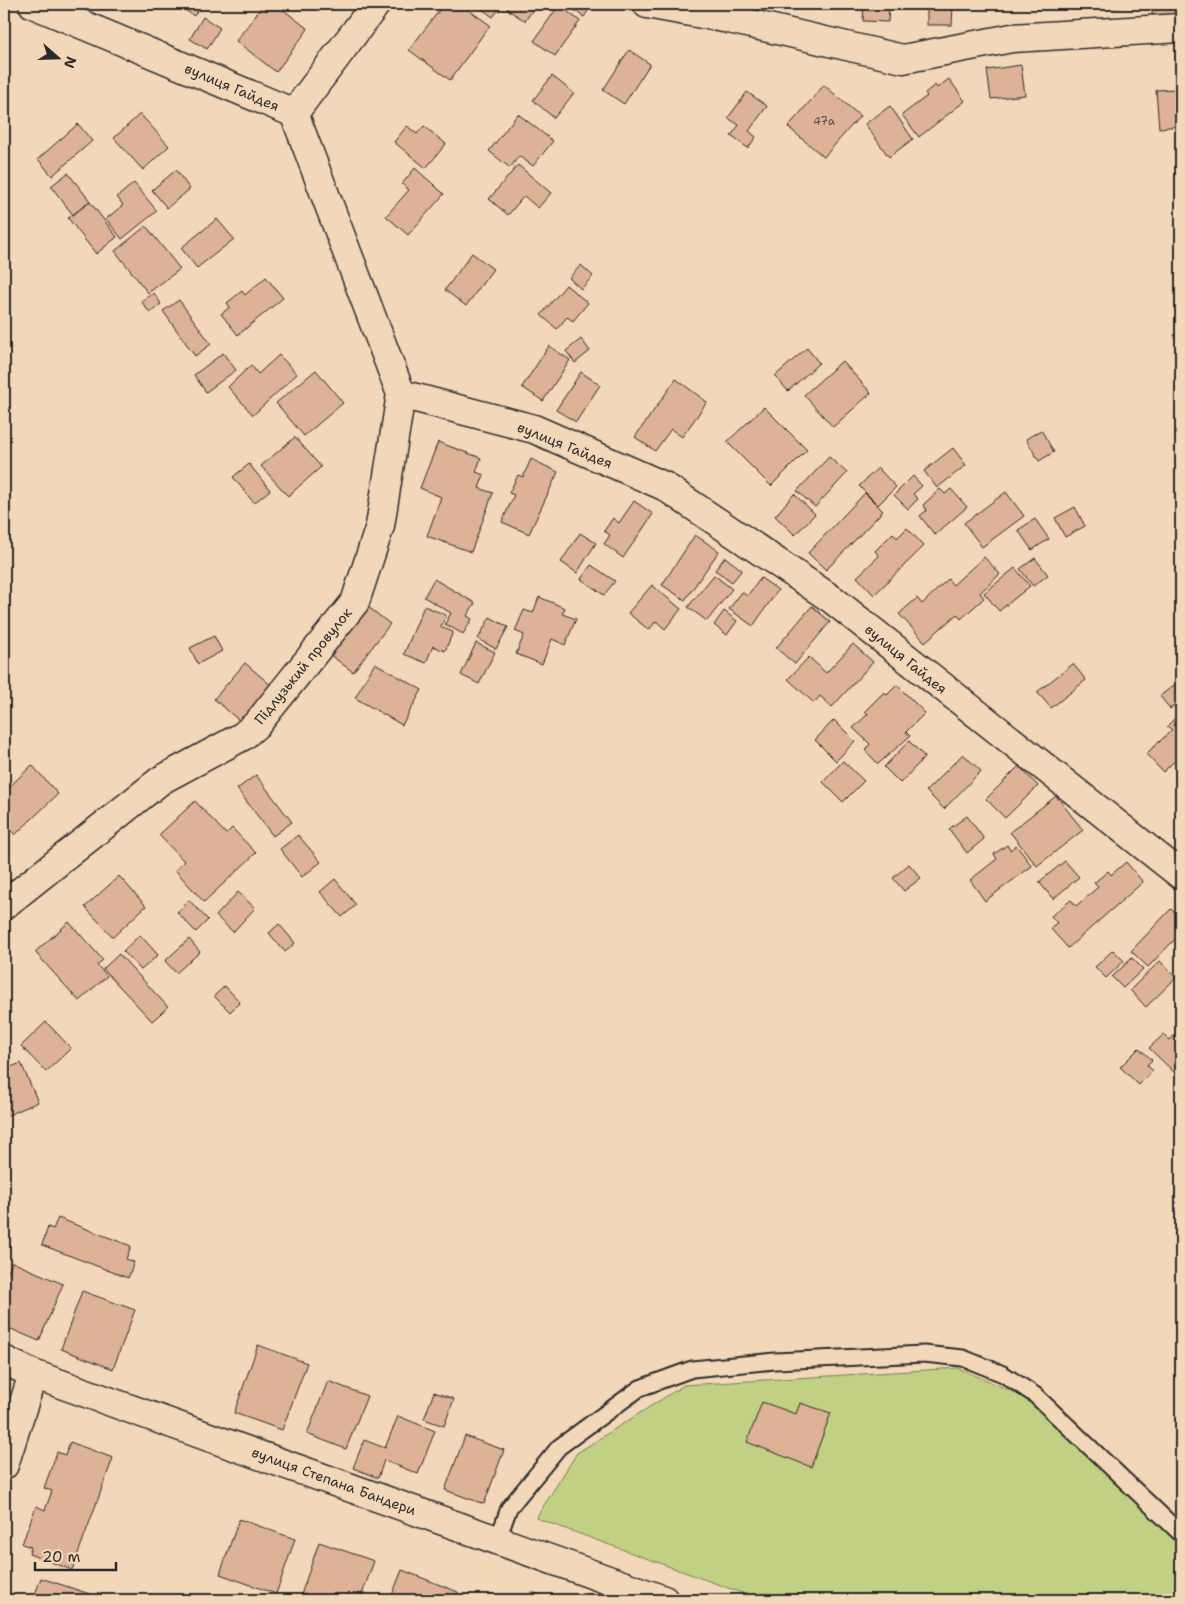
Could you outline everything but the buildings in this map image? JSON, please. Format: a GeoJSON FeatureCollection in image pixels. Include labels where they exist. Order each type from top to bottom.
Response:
{"type":"FeatureCollection","features":[{"type":"Feature","properties":{"kind":"street","name":"вулиця Гайдея"},"geometry":{"type":"LineString","coordinates":[[33,4],[294,113],[401,394],[534,429],[664,486],[833,600],[1181,875]]}},
{"type":"Feature","properties":{"kind":"street"},"geometry":{"type":"LineString","coordinates":[[294,113],[376,4]]}},
{"type":"Feature","properties":{"kind":"street"},"geometry":{"type":"LineString","coordinates":[[647,4],[729,19],[903,59],[1012,38],[1181,28]]}},
{"type":"Feature","properties":{"kind":"street","name":"Підлузький провулок"},"geometry":{"type":"LineString","coordinates":[[4,905],[161,780],[243,736],[257,724],[342,621],[355,602],[380,526],[401,394]]}},
{"type":"Feature","properties":{"kind":"street","name":"вулиця Степана Бандери"},"geometry":{"type":"LineString","coordinates":[[4,1360],[33,1374],[664,1600]]}},
{"type":"Feature","properties":{"kind":"street"},"geometry":{"type":"LineString","coordinates":[[4,1465],[33,1374]]}},
{"type":"Feature","properties":{"kind":"lane"},"geometry":{"type":"LineString","coordinates":[[498,1540],[509,1508],[559,1447],[640,1388],[692,1368],[775,1361],[924,1354],[964,1358],[1003,1374],[1035,1395],[1181,1534]]}},
{"type":"Feature","properties":{"kind":"green space"},"geometry":{"type":"Polygon","coordinates":[[[958,1368],[1028,1398],[1181,1536],[1181,1600],[761,1600],[536,1518],[577,1453],[684,1385],[958,1368]]]}}]}
